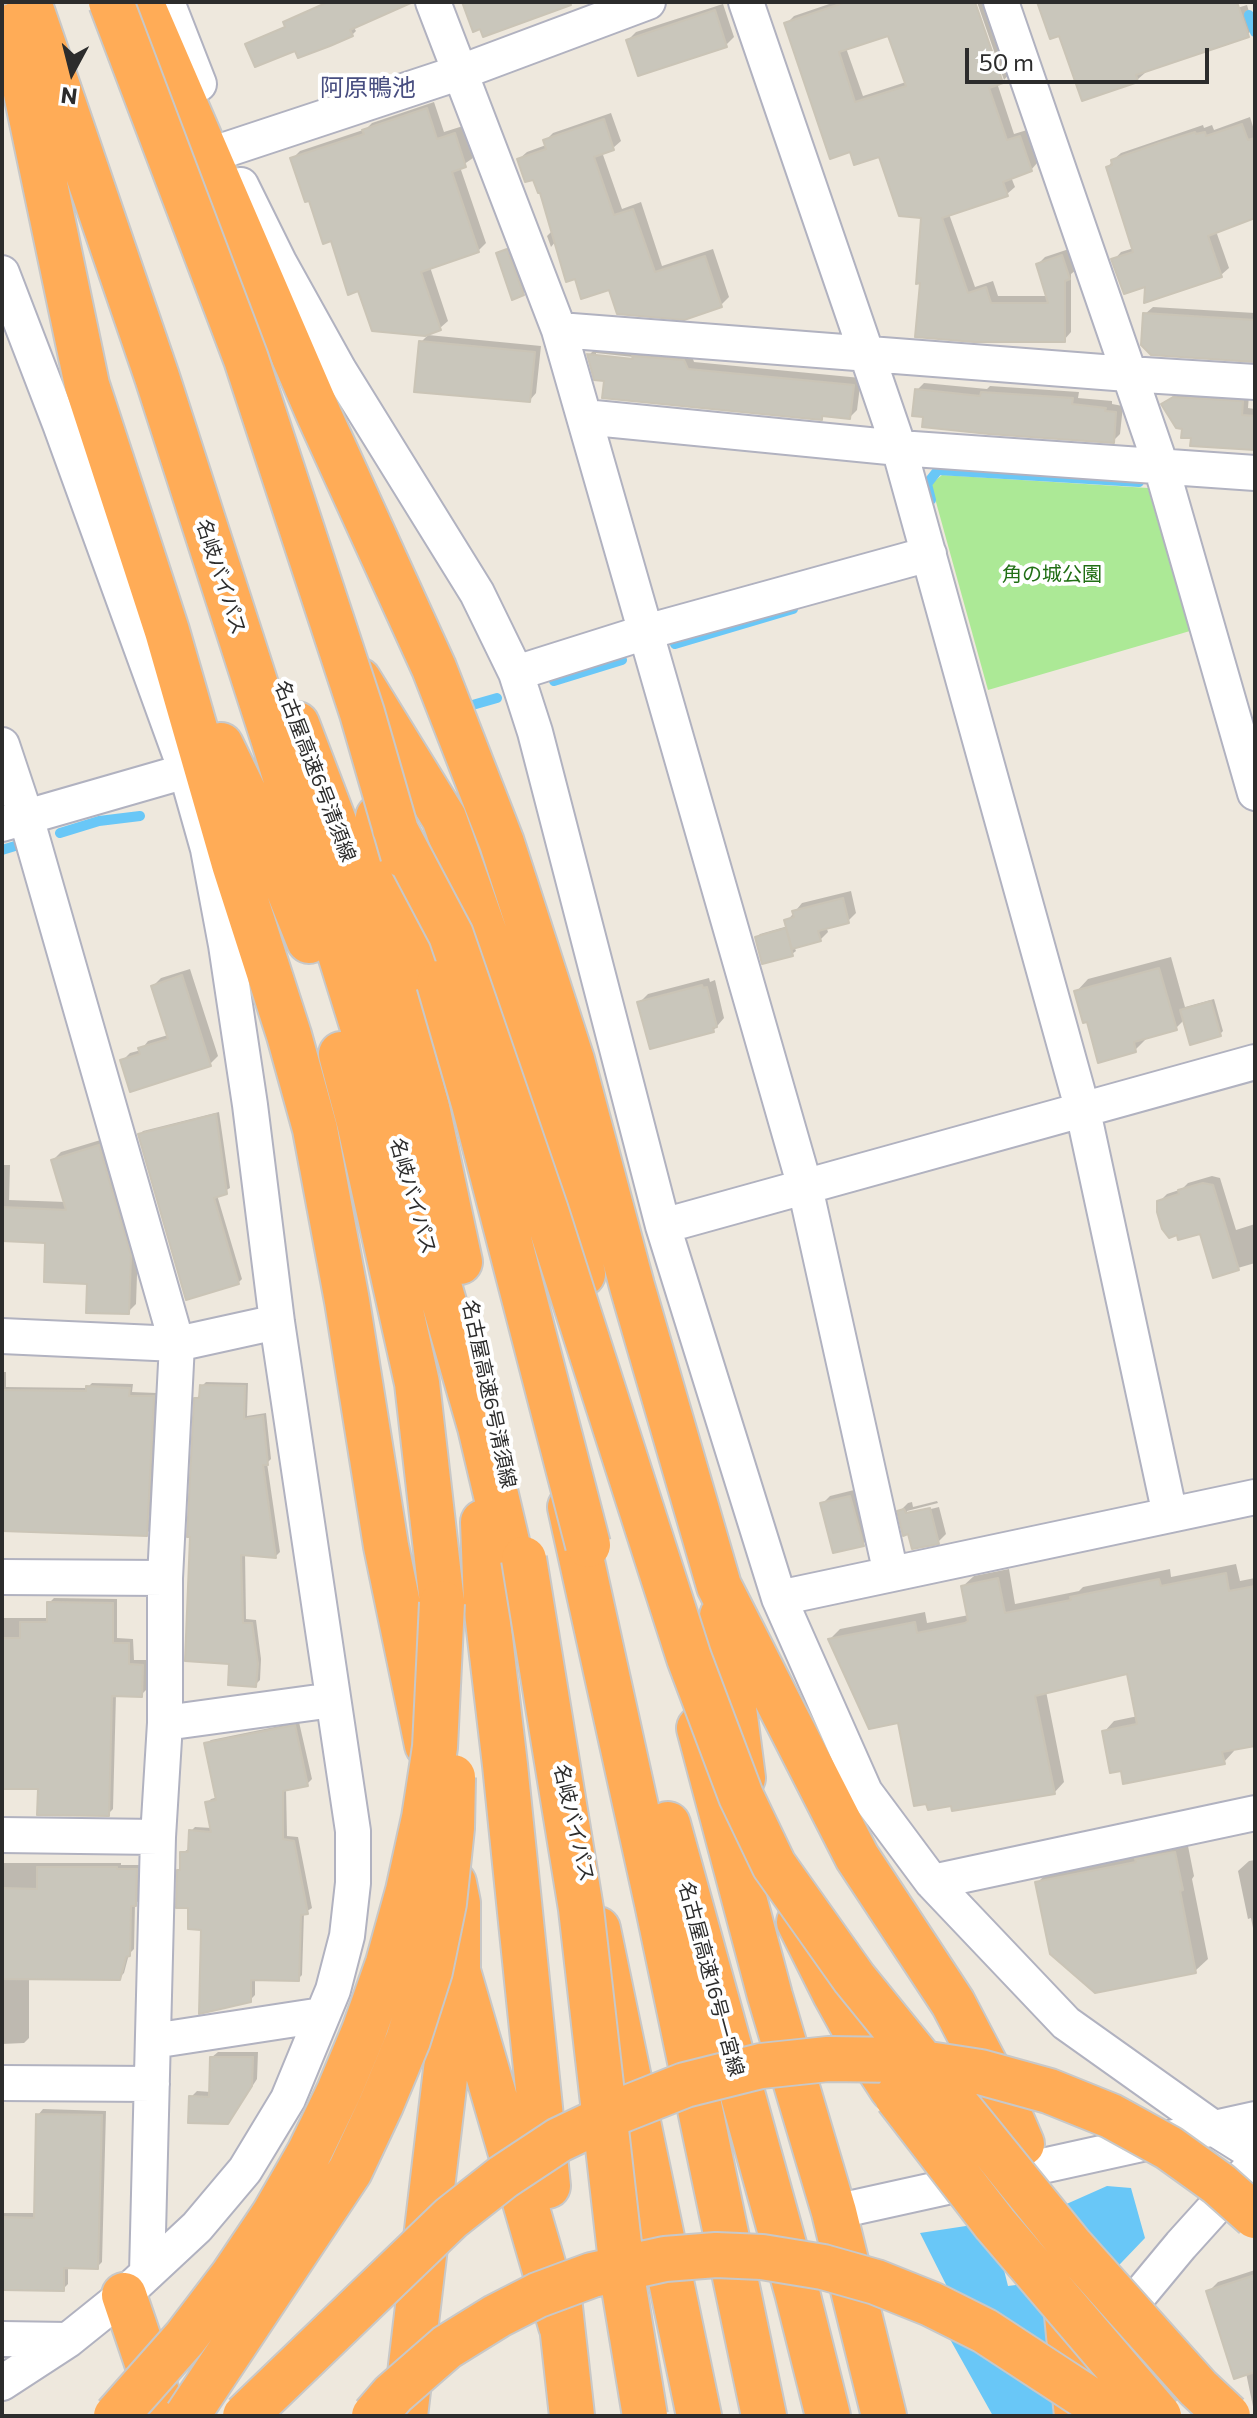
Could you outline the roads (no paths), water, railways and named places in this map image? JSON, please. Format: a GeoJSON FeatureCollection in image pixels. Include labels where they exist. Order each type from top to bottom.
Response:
{"type":"FeatureCollection","features":[{"type":"Feature","properties":{"kind":"highway"},"geometry":{"type":"LineString","coordinates":[[7,2],[87,385],[167,631],[315,1129],[347,1301],[386,1546],[458,1903],[458,1971],[405,2416]]}},
{"type":"Feature","properties":{"kind":"highway","name":"名岐バイパス"},"geometry":{"type":"LineString","coordinates":[[29,2],[157,377],[273,738],[392,1122],[480,1427],[612,1984],[699,2416]]}},
{"type":"Feature","properties":{"kind":"highway","name":"名古屋高速6号清須線"},"geometry":{"type":"LineString","coordinates":[[41,2],[274,662],[384,953],[427,1107],[524,1559],[581,1909],[624,2288],[645,2416]]}},
{"type":"Feature","properties":{"kind":"highway"},"geometry":{"type":"LineString","coordinates":[[112,2],[324,624],[575,1523],[764,2416]]}},
{"type":"Feature","properties":{"kind":"highway"},"geometry":{"type":"LineString","coordinates":[[112,2],[246,359],[362,713],[395,829],[451,935],[546,1211],[689,1658],[741,1796],[835,1994],[897,2097],[995,2224],[1159,2416]]}},
{"type":"Feature","properties":{"kind":"highway"},"geometry":{"type":"LineString","coordinates":[[141,2],[319,415],[434,668],[502,843],[572,1060],[632,1286],[719,1586],[770,1996]]}},
{"type":"Feature","properties":{"kind":"highway"},"geometry":{"type":"LineString","coordinates":[[324,624],[444,818],[510,1004],[559,1164],[619,1433],[657,1556],[725,1831],[770,1996],[834,2212],[884,2416]]}},
{"type":"Feature","properties":{"kind":"highway"},"geometry":{"type":"LineString","coordinates":[[167,631],[275,856],[312,949],[359,1122],[417,1383],[442,1603],[453,1753],[452,1828],[444,1903],[430,1971],[408,2040],[350,2171],[187,2416]]}},
{"type":"Feature","properties":{"kind":"highway","name":"名古屋高速16号一宮線"},"geometry":{"type":"LineString","coordinates":[[395,829],[474,1104],[588,1545],[701,1942],[828,2416]]}},
{"type":"Feature","properties":{"kind":"highway"},"geometry":{"type":"LineString","coordinates":[[480,1427],[486,1604],[572,2416]]}},
{"type":"Feature","properties":{"kind":"highway"},"geometry":{"type":"LineString","coordinates":[[719,1586],[857,1857],[953,2003],[1001,2095],[1022,2144]]}},
{"type":"Feature","properties":{"kind":"highway"},"geometry":{"type":"LineString","coordinates":[[116,2416],[185,2338],[274,2214],[309,2153],[364,2031],[388,1963],[424,1818],[435,1747],[442,1603]]}},
{"type":"Feature","properties":{"kind":"highway"},"geometry":{"type":"LineString","coordinates":[[774,1865],[854,1978],[1063,2236],[1157,2344],[1228,2416]]}},
{"type":"Feature","properties":{"kind":"highway"},"geometry":{"type":"LineString","coordinates":[[458,1971],[561,2326]]}},
{"type":"Feature","properties":{"kind":"highway"},"geometry":{"type":"LineString","coordinates":[[245,2416],[451,2218],[503,2177],[559,2140],[622,2110],[685,2085],[761,2066],[828,2059],[902,2060],[980,2072],[1049,2091],[1111,2116],[1169,2148],[1219,2184],[1255,2216]]}},
{"type":"Feature","properties":{"kind":"highway"},"geometry":{"type":"LineString","coordinates":[[1039,2190],[1063,2277],[1077,2416]]}},
{"type":"Feature","properties":{"kind":"highway"},"geometry":{"type":"LineString","coordinates":[[374,2416],[393,2394],[447,2347],[538,2295],[592,2275],[665,2259],[716,2255],[762,2257],[823,2267],[876,2282],[931,2304],[985,2331],[1115,2416]]}},
{"type":"Feature","properties":{"kind":"highway"},"geometry":{"type":"LineString","coordinates":[[135,2284],[165,2416]]}},
{"type":"Feature","properties":{"kind":"street"},"geometry":{"type":"LineString","coordinates":[[167,2],[225,150],[279,262],[339,370],[477,593],[516,673],[535,732],[663,1226],[779,1598],[865,1792],[932,1882],[1066,2023],[1255,2154]]}},
{"type":"Feature","properties":{"kind":"street"},"geometry":{"type":"LineString","coordinates":[[433,2],[559,330],[805,1187],[891,1574]]}},
{"type":"Feature","properties":{"kind":"street"},"geometry":{"type":"LineString","coordinates":[[225,150],[461,72],[648,2]]}},
{"type":"Feature","properties":{"kind":"street"},"geometry":{"type":"LineString","coordinates":[[746,2],[868,354],[929,554],[1083,1111],[1170,1515]]}},
{"type":"Feature","properties":{"kind":"street"},"geometry":{"type":"LineString","coordinates":[[1001,2],[1161,466],[1255,793]]}},
{"type":"Feature","properties":{"kind":"street"},"geometry":{"type":"LineString","coordinates":[[2,273],[186,771],[208,849],[250,1105],[277,1322],[353,1831],[353,1883],[347,1936],[333,1990],[288,2099],[245,2170],[197,2227],[135,2284],[68,2340],[2,2383]]}},
{"type":"Feature","properties":{"kind":"street"},"geometry":{"type":"LineString","coordinates":[[559,330],[1255,382]]}},
{"type":"Feature","properties":{"kind":"street"},"geometry":{"type":"LineString","coordinates":[[584,417],[899,448],[1255,473]]}},
{"type":"Feature","properties":{"kind":"street"},"geometry":{"type":"LineString","coordinates":[[516,673],[646,632],[929,554]]}},
{"type":"Feature","properties":{"kind":"street"},"geometry":{"type":"LineString","coordinates":[[2,745],[14,820],[177,1344],[165,1578],[165,1723],[158,1837],[152,2084],[135,2284]]}},
{"type":"Feature","properties":{"kind":"street"},"geometry":{"type":"LineString","coordinates":[[14,820],[186,771]]}},
{"type":"Feature","properties":{"kind":"street"},"geometry":{"type":"LineString","coordinates":[[663,1226],[1255,1062]]}},
{"type":"Feature","properties":{"kind":"street"},"geometry":{"type":"LineString","coordinates":[[2,1336],[177,1344],[277,1322]]}},
{"type":"Feature","properties":{"kind":"street"},"geometry":{"type":"LineString","coordinates":[[779,1598],[1255,1497]]}},
{"type":"Feature","properties":{"kind":"street"},"geometry":{"type":"LineString","coordinates":[[2,1577],[165,1578]]}},
{"type":"Feature","properties":{"kind":"street"},"geometry":{"type":"LineString","coordinates":[[165,1723],[333,1700]]}},
{"type":"Feature","properties":{"kind":"street"},"geometry":{"type":"LineString","coordinates":[[932,1882],[1255,1813]]}},
{"type":"Feature","properties":{"kind":"street"},"geometry":{"type":"LineString","coordinates":[[2,1835],[158,1837]]}},
{"type":"Feature","properties":{"kind":"street"},"geometry":{"type":"LineString","coordinates":[[153,2041],[322,2015]]}},
{"type":"Feature","properties":{"kind":"street"},"geometry":{"type":"LineString","coordinates":[[2,2083],[152,2084]]}},
{"type":"Feature","properties":{"kind":"street"},"geometry":{"type":"LineString","coordinates":[[834,2212],[1255,2119]]}},
{"type":"Feature","properties":{"kind":"street"},"geometry":{"type":"LineString","coordinates":[[1108,2416],[1107,2376],[1114,2333],[1132,2304],[1255,2163]]}},
{"type":"Feature","properties":{"kind":"street"},"geometry":{"type":"LineString","coordinates":[[2,2339],[68,2340]]}},
{"type":"Feature","properties":{"kind":"water"},"geometry":{"type":"Polygon","coordinates":[[[1107,2186],[1131,2188],[1145,2238],[1100,2285],[1102,2313],[1086,2325],[1062,2206],[1107,2186]]]}},
{"type":"Feature","properties":{"kind":"water"},"geometry":{"type":"Polygon","coordinates":[[[992,2222],[1008,2286],[1046,2281],[1056,2416],[993,2416],[946,2332],[975,2342],[920,2233],[992,2222]]]}},
{"type":"Feature","properties":{"kind":"waterway"},"geometry":{"type":"LineString","coordinates":[[1249,15],[1255,32]]}},
{"type":"Feature","properties":{"kind":"waterway"},"geometry":{"type":"LineString","coordinates":[[931,500],[927,484],[938,470],[1139,482]]}},
{"type":"Feature","properties":{"kind":"waterway"},"geometry":{"type":"LineString","coordinates":[[675,644],[793,609]]}},
{"type":"Feature","properties":{"kind":"waterway"},"geometry":{"type":"LineString","coordinates":[[554,681],[622,660]]}},
{"type":"Feature","properties":{"kind":"waterway"},"geometry":{"type":"LineString","coordinates":[[469,706],[497,698]]}},
{"type":"Feature","properties":{"kind":"waterway"},"geometry":{"type":"LineString","coordinates":[[60,833],[99,821],[140,816]]}},
{"type":"Feature","properties":{"kind":"waterway"},"geometry":{"type":"LineString","coordinates":[[2,850],[15,846]]}},
{"type":"Feature","properties":{"kind":"district","name":"阿原鴨池"},"geometry":{"type":"Point","coordinates":[368,88]}},
{"type":"Feature","properties":{"kind":"park label","name":"角の城公園"},"geometry":{"type":"Point","coordinates":[1052,574]}}]}
